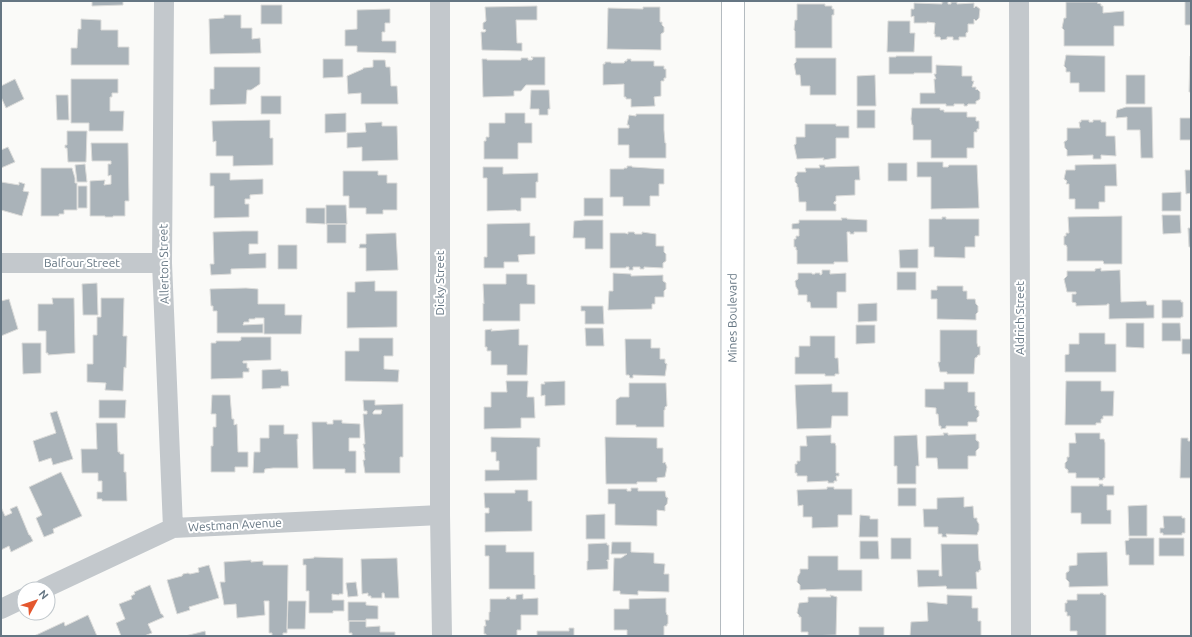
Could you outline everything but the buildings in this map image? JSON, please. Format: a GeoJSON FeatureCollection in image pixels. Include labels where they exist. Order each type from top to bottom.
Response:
{"type":"FeatureCollection","features":[{"type":"Feature","properties":{"kind":"street","name":"Allerton Street"},"geometry":{"type":"LineString","coordinates":[[164,1],[162,263],[173,528]]}},
{"type":"Feature","properties":{"kind":"street","name":"Dicky Street"},"geometry":{"type":"LineString","coordinates":[[440,1],[440,515],[442,636]]}},
{"type":"Feature","properties":{"kind":"street","name":"Mines Boulevard"},"geometry":{"type":"LineString","coordinates":[[732,636],[733,1]]}},
{"type":"Feature","properties":{"kind":"street","name":"Aldrich Street"},"geometry":{"type":"LineString","coordinates":[[1019,1],[1021,636]]}},
{"type":"Feature","properties":{"kind":"street","name":"Balfour Street"},"geometry":{"type":"LineString","coordinates":[[1,263],[162,263]]}},
{"type":"Feature","properties":{"kind":"street","name":"Westman Avenue"},"geometry":{"type":"LineString","coordinates":[[56,583],[173,528],[440,515]]}},
{"type":"Feature","properties":{"kind":"street"},"geometry":{"type":"LineString","coordinates":[[1,609],[16,602]]}}]}
